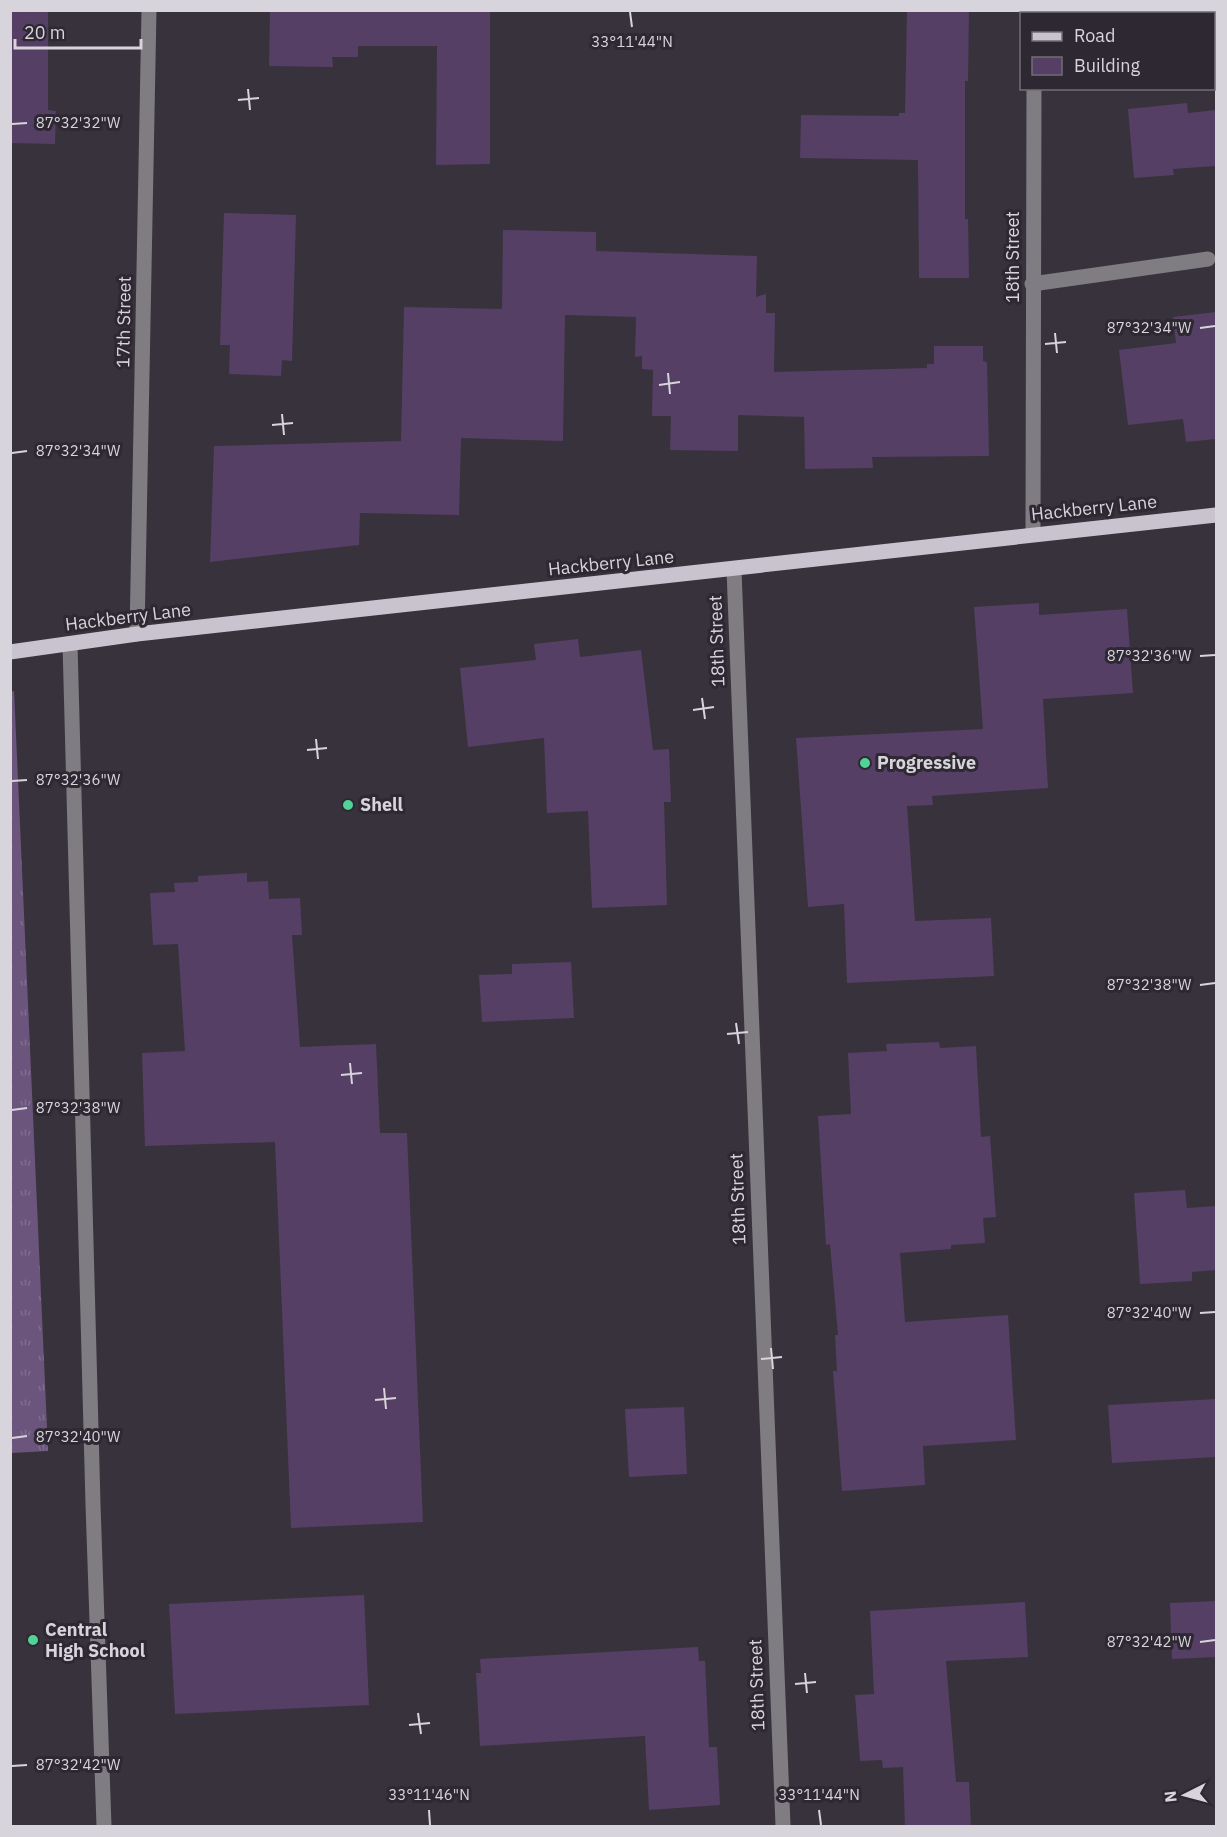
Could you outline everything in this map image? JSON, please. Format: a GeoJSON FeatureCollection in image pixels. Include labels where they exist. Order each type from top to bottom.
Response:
{"type":"FeatureCollection","features":[{"type":"Feature","properties":{"kind":"main road","name":"Hackberry Lane"},"geometry":{"type":"LineString","coordinates":[[10,652],[137,634],[734,570],[1033,534],[1216,515]]}},
{"type":"Feature","properties":{"kind":"street","name":"17th Street"},"geometry":{"type":"LineString","coordinates":[[137,634],[149,10]]}},
{"type":"Feature","properties":{"kind":"street","name":"18th Street"},"geometry":{"type":"LineString","coordinates":[[1033,534],[1034,90]]}},
{"type":"Feature","properties":{"kind":"street"},"geometry":{"type":"LineString","coordinates":[[1032,284],[1208,259]]}},
{"type":"Feature","properties":{"kind":"street","name":"18th Street"},"geometry":{"type":"LineString","coordinates":[[734,570],[783,1827]]}},
{"type":"Feature","properties":{"kind":"street"},"geometry":{"type":"LineString","coordinates":[[70,644],[104,1827]]}},
{"type":"Feature","properties":{"kind":"green space"},"geometry":{"type":"Polygon","coordinates":[[[14,691],[48,1451],[11,1453],[10,692],[14,691]]]}},
{"type":"Feature","properties":{"kind":"building"},"geometry":{"type":"Polygon","coordinates":[[[10,10],[48,10],[48,110],[56,111],[55,144],[10,143],[10,10]]]}},
{"type":"Feature","properties":{"kind":"building"},"geometry":{"type":"Polygon","coordinates":[[[270,10],[490,10],[490,164],[436,165],[437,46],[358,46],[358,57],[332,57],[333,67],[269,66],[270,10]]]}},
{"type":"Feature","properties":{"kind":"building"},"geometry":{"type":"Polygon","coordinates":[[[907,10],[969,10],[968,81],[965,81],[965,219],[968,219],[969,278],[919,278],[918,160],[800,158],[801,115],[899,116],[899,113],[905,113],[907,10]]]}},
{"type":"Feature","properties":{"kind":"building"},"geometry":{"type":"Polygon","coordinates":[[[1187,103],[1188,113],[1216,110],[1216,166],[1173,169],[1174,175],[1134,178],[1128,109],[1187,103]]]}},
{"type":"Feature","properties":{"kind":"building"},"geometry":{"type":"Polygon","coordinates":[[[224,213],[296,215],[292,361],[282,360],[281,376],[229,374],[230,345],[220,345],[224,213]]]}},
{"type":"Feature","properties":{"kind":"building"},"geometry":{"type":"Polygon","coordinates":[[[503,230],[596,232],[596,251],[757,256],[756,297],[766,294],[766,313],[775,313],[774,372],[927,368],[927,364],[934,364],[934,346],[983,346],[983,361],[987,362],[989,456],[872,457],[873,468],[805,469],[804,417],[738,415],[738,451],[670,450],[671,416],[652,416],[653,370],[642,369],[642,356],[635,357],[636,317],[565,315],[563,441],[461,438],[459,515],[360,513],[359,545],[210,562],[214,446],[401,441],[404,307],[502,309],[503,230]]]}},
{"type":"Feature","properties":{"kind":"building"},"geometry":{"type":"Polygon","coordinates":[[[1216,312],[1216,439],[1186,442],[1183,419],[1128,425],[1119,350],[1176,343],[1173,317],[1216,312]]]}},
{"type":"Feature","properties":{"kind":"building"},"geometry":{"type":"Polygon","coordinates":[[[1039,603],[1039,615],[1127,609],[1133,693],[1043,699],[1048,788],[932,796],[933,805],[907,806],[915,921],[991,918],[994,976],[847,983],[844,904],[808,907],[796,738],[983,729],[974,607],[1039,603]]]}},
{"type":"Feature","properties":{"kind":"building"},"geometry":{"type":"Polygon","coordinates":[[[578,639],[580,657],[641,650],[653,750],[669,749],[671,802],[664,802],[667,905],[592,908],[588,811],[547,813],[544,738],[468,747],[460,668],[536,660],[534,644],[578,639]]]}},
{"type":"Feature","properties":{"kind":"building"},"geometry":{"type":"Polygon","coordinates":[[[247,873],[247,882],[268,881],[269,899],[300,898],[302,935],[292,935],[300,1047],[376,1044],[380,1133],[407,1133],[423,1522],[291,1528],[275,1142],[145,1146],[142,1053],[185,1051],[178,944],[153,945],[150,893],[175,892],[174,883],[198,882],[198,876],[247,873]]]}},
{"type":"Feature","properties":{"kind":"building"},"geometry":{"type":"Polygon","coordinates":[[[571,962],[574,1018],[482,1022],[479,975],[512,974],[512,964],[571,962]]]}},
{"type":"Feature","properties":{"kind":"building"},"geometry":{"type":"Polygon","coordinates":[[[939,1042],[940,1048],[976,1046],[981,1137],[990,1136],[996,1217],[983,1218],[985,1243],[951,1245],[951,1249],[900,1253],[905,1322],[1008,1315],[1016,1440],[923,1446],[925,1485],[842,1491],[833,1371],[837,1371],[835,1335],[838,1335],[830,1244],[826,1245],[818,1116],[851,1114],[848,1053],[887,1051],[886,1044],[939,1042]]]}},
{"type":"Feature","properties":{"kind":"building"},"geometry":{"type":"Polygon","coordinates":[[[1185,1190],[1187,1208],[1216,1206],[1216,1270],[1192,1272],[1192,1281],[1140,1284],[1134,1193],[1185,1190]]]}},
{"type":"Feature","properties":{"kind":"building"},"geometry":{"type":"Polygon","coordinates":[[[1216,1399],[1216,1457],[1112,1463],[1108,1405],[1216,1399]]]}},
{"type":"Feature","properties":{"kind":"building"},"geometry":{"type":"Polygon","coordinates":[[[684,1407],[687,1474],[629,1477],[625,1409],[684,1407]]]}},
{"type":"Feature","properties":{"kind":"building"},"geometry":{"type":"Polygon","coordinates":[[[364,1595],[369,1705],[175,1714],[169,1604],[364,1595]]]}},
{"type":"Feature","properties":{"kind":"building"},"geometry":{"type":"Polygon","coordinates":[[[1216,1601],[1216,1657],[1172,1659],[1170,1603],[1216,1601]]]}},
{"type":"Feature","properties":{"kind":"building"},"geometry":{"type":"Polygon","coordinates":[[[1025,1602],[1028,1657],[946,1661],[956,1782],[969,1782],[971,1827],[905,1827],[903,1767],[883,1768],[882,1760],[860,1761],[855,1695],[874,1694],[870,1611],[1025,1602]]]}},
{"type":"Feature","properties":{"kind":"building"},"geometry":{"type":"Polygon","coordinates":[[[698,1647],[699,1661],[705,1661],[709,1747],[717,1747],[720,1805],[649,1810],[645,1736],[480,1746],[476,1673],[481,1673],[480,1659],[698,1647]]]}},
{"type":"Feature","properties":{"kind":"place","name":"Progressive"},"geometry":{"type":"Point","coordinates":[865,763]}},
{"type":"Feature","properties":{"kind":"place","name":"Shell"},"geometry":{"type":"Point","coordinates":[348,805]}},
{"type":"Feature","properties":{"kind":"place","name":"Central High School"},"geometry":{"type":"Point","coordinates":[33,1640]}}]}
